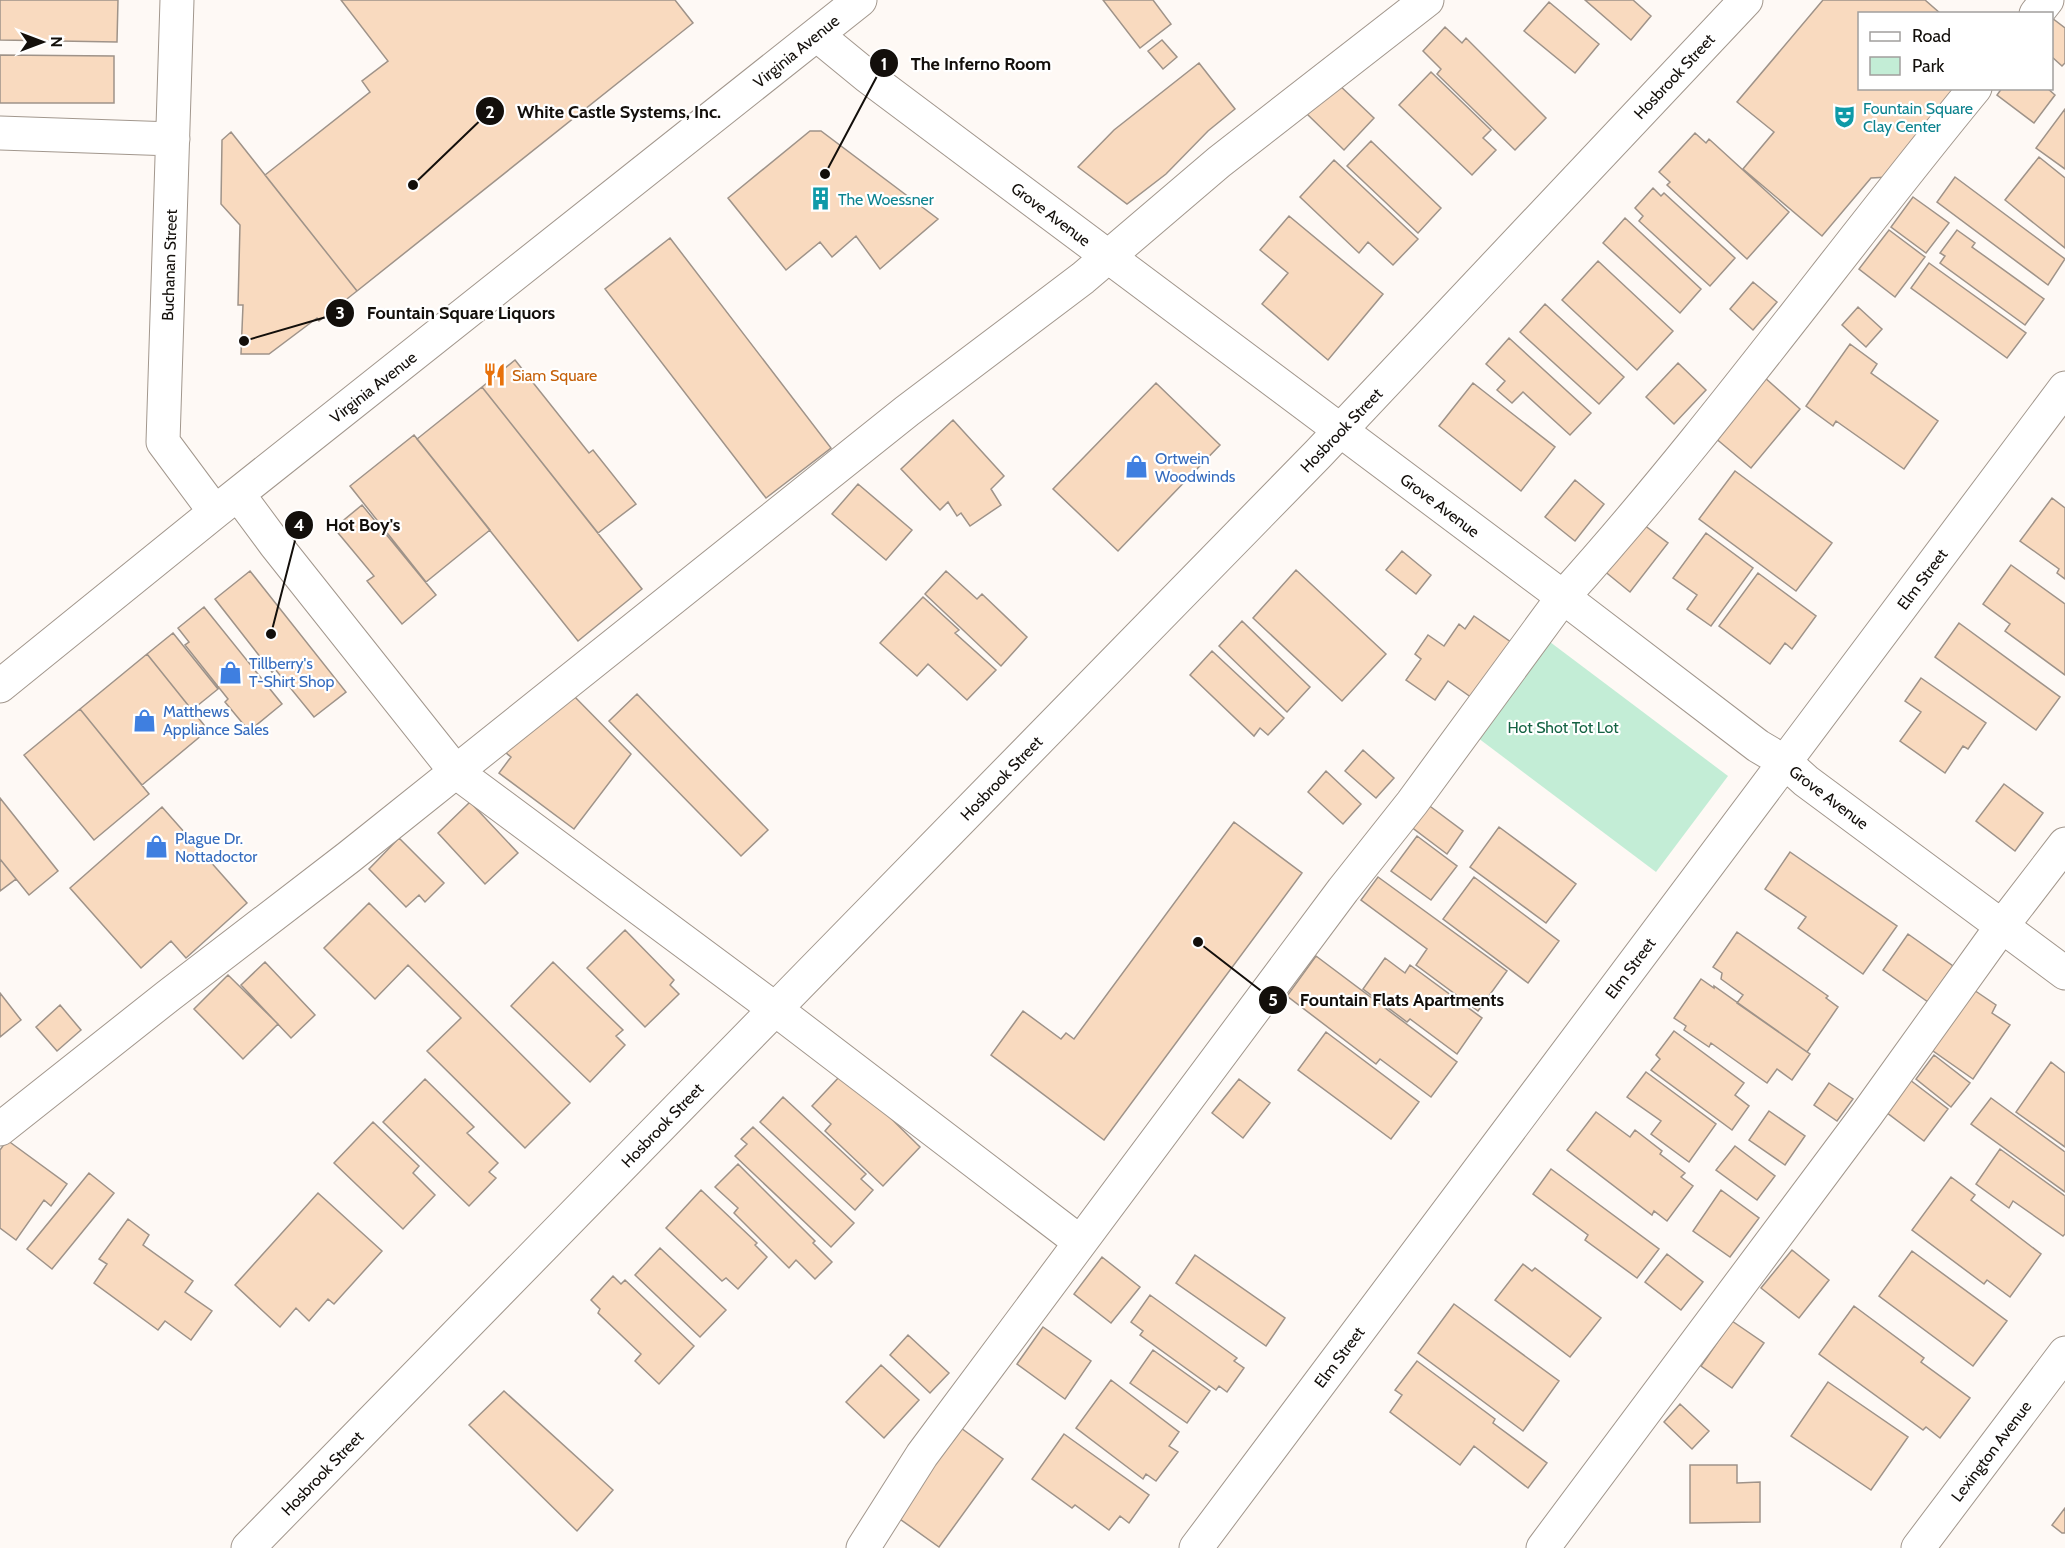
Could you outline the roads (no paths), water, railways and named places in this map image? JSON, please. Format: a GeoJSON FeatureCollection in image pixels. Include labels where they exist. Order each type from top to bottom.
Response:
{"type":"FeatureCollection","features":[{"type":"Feature","properties":{"kind":"street","name":"Buchanan Street"},"geometry":{"type":"LineString","coordinates":[[177,0],[163,442],[227,503],[275,544],[456,772],[775,1009],[1080,1242]]}},
{"type":"Feature","properties":{"kind":"street","name":"Virginia Avenue"},"geometry":{"type":"LineString","coordinates":[[0,686],[860,0]]}},
{"type":"Feature","properties":{"kind":"street"},"geometry":{"type":"LineString","coordinates":[[0,1130],[168,996],[349,857],[907,411],[1083,278],[1219,162],[1427,0]]}},
{"type":"Feature","properties":{"kind":"street","name":"Hosbrook Street"},"geometry":{"type":"LineString","coordinates":[[248,1548],[1340,430],[1746,0]]}},
{"type":"Feature","properties":{"kind":"street"},"geometry":{"type":"LineString","coordinates":[[2038,12],[2047,0]]}},
{"type":"Feature","properties":{"kind":"street","name":"Grove Avenue"},"geometry":{"type":"LineString","coordinates":[[817,35],[867,76],[1563,597],[1758,746],[1785,762],[1806,781],[2065,973]]}},
{"type":"Feature","properties":{"kind":"street"},"geometry":{"type":"LineString","coordinates":[[863,1548],[922,1455],[1343,890],[1413,803],[1563,597],[1719,411],[1973,90]]}},
{"type":"Feature","properties":{"kind":"street"},"geometry":{"type":"LineString","coordinates":[[0,133],[173,139]]}},
{"type":"Feature","properties":{"kind":"street","name":"Elm Street"},"geometry":{"type":"LineString","coordinates":[[1196,1548],[2065,388]]}},
{"type":"Feature","properties":{"kind":"street"},"geometry":{"type":"LineString","coordinates":[[1544,1548],[1867,1114],[2002,926],[2065,844]]}},
{"type":"Feature","properties":{"kind":"street","name":"Lexington Avenue"},"geometry":{"type":"LineString","coordinates":[[1918,1548],[2065,1353]]}},
{"type":"Feature","properties":{"kind":"place","name":"Fountain Square Clay Center"},"geometry":{"type":"Point","coordinates":[1845,117]}},
{"type":"Feature","properties":{"kind":"place","name":"The Inferno Room"},"geometry":{"type":"Point","coordinates":[825,174]}},
{"type":"Feature","properties":{"kind":"place","name":"White Castle Systems, Inc."},"geometry":{"type":"Point","coordinates":[413,185]}},
{"type":"Feature","properties":{"kind":"place","name":"The Woessner"},"geometry":{"type":"Point","coordinates":[820,199]}},
{"type":"Feature","properties":{"kind":"place","name":"Fountain Square Liquors"},"geometry":{"type":"Point","coordinates":[244,341]}},
{"type":"Feature","properties":{"kind":"place","name":"Siam Square"},"geometry":{"type":"Point","coordinates":[494,375]}},
{"type":"Feature","properties":{"kind":"place","name":"Ortwein Woodwinds"},"geometry":{"type":"Point","coordinates":[1137,467]}},
{"type":"Feature","properties":{"kind":"place","name":"Hot Boy's"},"geometry":{"type":"Point","coordinates":[271,634]}},
{"type":"Feature","properties":{"kind":"place","name":"Tillberry's T-Shirt Shop"},"geometry":{"type":"Point","coordinates":[231,672]}},
{"type":"Feature","properties":{"kind":"place","name":"Matthews Appliance Sales"},"geometry":{"type":"Point","coordinates":[145,720]}},
{"type":"Feature","properties":{"kind":"place","name":"Plague Dr. Nottadoctor"},"geometry":{"type":"Point","coordinates":[157,847]}},
{"type":"Feature","properties":{"kind":"place","name":"Fountain Flats Apartments"},"geometry":{"type":"Point","coordinates":[1198,942]}},
{"type":"Feature","properties":{"kind":"park label","name":"Hot Shot Tot Lot"},"geometry":{"type":"Point","coordinates":[1563,727]}}]}
